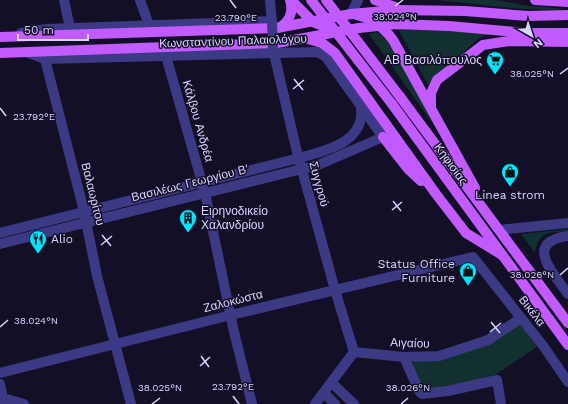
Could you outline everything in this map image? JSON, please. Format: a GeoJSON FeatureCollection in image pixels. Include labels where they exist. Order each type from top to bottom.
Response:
{"type":"FeatureCollection","features":[{"type":"Feature","properties":{"kind":"main road"},"geometry":{"type":"LineString","coordinates":[[274,24],[287,21],[292,10],[290,0]]}},
{"type":"Feature","properties":{"kind":"main road"},"geometry":{"type":"LineString","coordinates":[[290,0],[313,22],[338,32]]}},
{"type":"Feature","properties":{"kind":"main road","name":"Κηφισίας"},"geometry":{"type":"LineString","coordinates":[[311,0],[392,104],[568,345]]}},
{"type":"Feature","properties":{"kind":"main road","name":"Κηφισίας"},"geometry":{"type":"LineString","coordinates":[[326,0],[500,230],[568,323]]}},
{"type":"Feature","properties":{"kind":"main road"},"geometry":{"type":"LineString","coordinates":[[376,0],[388,5],[410,9],[528,16],[568,15]]}},
{"type":"Feature","properties":{"kind":"main road"},"geometry":{"type":"LineString","coordinates":[[535,0],[568,2]]}},
{"type":"Feature","properties":{"kind":"main road"},"geometry":{"type":"LineString","coordinates":[[1,37],[313,22],[351,14],[410,9]]}},
{"type":"Feature","properties":{"kind":"main road"},"geometry":{"type":"LineString","coordinates":[[351,14],[371,20],[380,26],[393,40],[492,220]]}},
{"type":"Feature","properties":{"kind":"main road"},"geometry":{"type":"LineString","coordinates":[[335,53],[334,42],[338,32],[351,14]]}},
{"type":"Feature","properties":{"kind":"main road","name":"Κωνσταντίνου Παλαιολόγου"},"geometry":{"type":"LineString","coordinates":[[0,53],[256,45],[306,39],[338,32],[380,26],[449,26],[508,32],[568,33]]}},
{"type":"Feature","properties":{"kind":"main road"},"geometry":{"type":"LineString","coordinates":[[306,39],[322,43],[335,53],[436,194],[466,233],[502,255]]}},
{"type":"Feature","properties":{"kind":"main road"},"geometry":{"type":"LineString","coordinates":[[432,110],[430,95],[438,80],[483,45],[509,41],[568,42]]}},
{"type":"Feature","properties":{"kind":"main road"},"geometry":{"type":"LineString","coordinates":[[383,137],[408,169],[436,194]]}},
{"type":"Feature","properties":{"kind":"street"},"geometry":{"type":"LineString","coordinates":[[64,0],[70,28]]}},
{"type":"Feature","properties":{"kind":"street"},"geometry":{"type":"LineString","coordinates":[[140,0],[149,25]]}},
{"type":"Feature","properties":{"kind":"street","name":"Συγγρού"},"geometry":{"type":"LineString","coordinates":[[270,0],[274,24],[273,51],[299,158],[335,290],[354,352]]}},
{"type":"Feature","properties":{"kind":"street"},"geometry":{"type":"LineString","coordinates":[[351,14],[358,0]]}},
{"type":"Feature","properties":{"kind":"street"},"geometry":{"type":"LineString","coordinates":[[1,37],[47,29],[149,25],[274,24]]}},
{"type":"Feature","properties":{"kind":"street","name":"Κωνσταντίνου Παλαιολόγου"},"geometry":{"type":"LineString","coordinates":[[26,52],[45,59],[310,51],[321,53],[362,108]]}},
{"type":"Feature","properties":{"kind":"street","name":"Κάλβου Ανδρέα"},"geometry":{"type":"LineString","coordinates":[[166,56],[205,193],[252,404]]}},
{"type":"Feature","properties":{"kind":"street","name":"Βαλαωρίτου"},"geometry":{"type":"LineString","coordinates":[[45,59],[87,222],[97,276],[131,404]]}},
{"type":"Feature","properties":{"kind":"street"},"geometry":{"type":"LineString","coordinates":[[362,108],[383,137]]}},
{"type":"Feature","properties":{"kind":"street","name":"Βασιλέως Γεωργίου Β'"},"geometry":{"type":"LineString","coordinates":[[0,233],[299,158],[332,148],[345,141],[354,133],[362,117],[362,108]]}},
{"type":"Feature","properties":{"kind":"street","name":"Βασιλέως Γεωργίου Β'"},"geometry":{"type":"LineString","coordinates":[[0,244],[302,169],[326,162],[383,137]]}},
{"type":"Feature","properties":{"kind":"street"},"geometry":{"type":"LineString","coordinates":[[500,230],[568,223]]}},
{"type":"Feature","properties":{"kind":"street"},"geometry":{"type":"LineString","coordinates":[[568,236],[553,238],[547,243],[544,250],[544,258],[568,294]]}},
{"type":"Feature","properties":{"kind":"street","name":"Ζαλοκώστα"},"geometry":{"type":"LineString","coordinates":[[0,373],[231,315],[473,257]]}},
{"type":"Feature","properties":{"kind":"street","name":"Βικέλα"},"geometry":{"type":"LineString","coordinates":[[473,257],[568,382]]}},
{"type":"Feature","properties":{"kind":"street","name":"Αιγαίου"},"geometry":{"type":"LineString","coordinates":[[354,352],[404,357],[439,356],[488,340],[520,318]]}},
{"type":"Feature","properties":{"kind":"street"},"geometry":{"type":"LineString","coordinates":[[315,404],[354,352]]}},
{"type":"Feature","properties":{"kind":"street"},"geometry":{"type":"LineString","coordinates":[[404,357],[419,391],[422,394],[448,391],[496,380],[501,404]]}},
{"type":"Feature","properties":{"kind":"street"},"geometry":{"type":"LineString","coordinates":[[332,383],[354,404]]}},
{"type":"Feature","properties":{"kind":"street"},"geometry":{"type":"LineString","coordinates":[[0,384],[4,401],[24,404]]}},
{"type":"Feature","properties":{"kind":"street"},"geometry":{"type":"LineString","coordinates":[[324,393],[335,404]]}},
{"type":"Feature","properties":{"kind":"green space"},"geometry":{"type":"Polygon","coordinates":[[[436,0],[495,0],[530,6],[568,9],[518,9],[436,0]]]}},
{"type":"Feature","properties":{"kind":"green space"},"geometry":{"type":"Polygon","coordinates":[[[397,27],[494,32],[478,39],[428,85],[397,27]]]}},
{"type":"Feature","properties":{"kind":"green space"},"geometry":{"type":"Polygon","coordinates":[[[377,32],[389,43],[440,134],[369,34],[377,32]]]}},
{"type":"Feature","properties":{"kind":"green space"},"geometry":{"type":"Polygon","coordinates":[[[568,229],[568,231],[546,234],[536,246],[535,253],[521,234],[568,229]]]}},
{"type":"Feature","properties":{"kind":"green space"},"geometry":{"type":"Polygon","coordinates":[[[519,323],[537,347],[495,375],[448,389],[423,389],[411,367],[415,360],[441,360],[519,323]]]}},
{"type":"Feature","properties":{"kind":"place","name":"ΑΒ Βασιλόπουλος"},"geometry":{"type":"Point","coordinates":[495,75]}},
{"type":"Feature","properties":{"kind":"place","name":"Linea strom"},"geometry":{"type":"Point","coordinates":[510,187]}},
{"type":"Feature","properties":{"kind":"place","name":"Ειρηνοδικείο Χαλανδρίου"},"geometry":{"type":"Point","coordinates":[188,233]}},
{"type":"Feature","properties":{"kind":"place","name":"Alio"},"geometry":{"type":"Point","coordinates":[38,254]}},
{"type":"Feature","properties":{"kind":"place","name":"Status Office Furniture"},"geometry":{"type":"Point","coordinates":[468,286]}}]}
